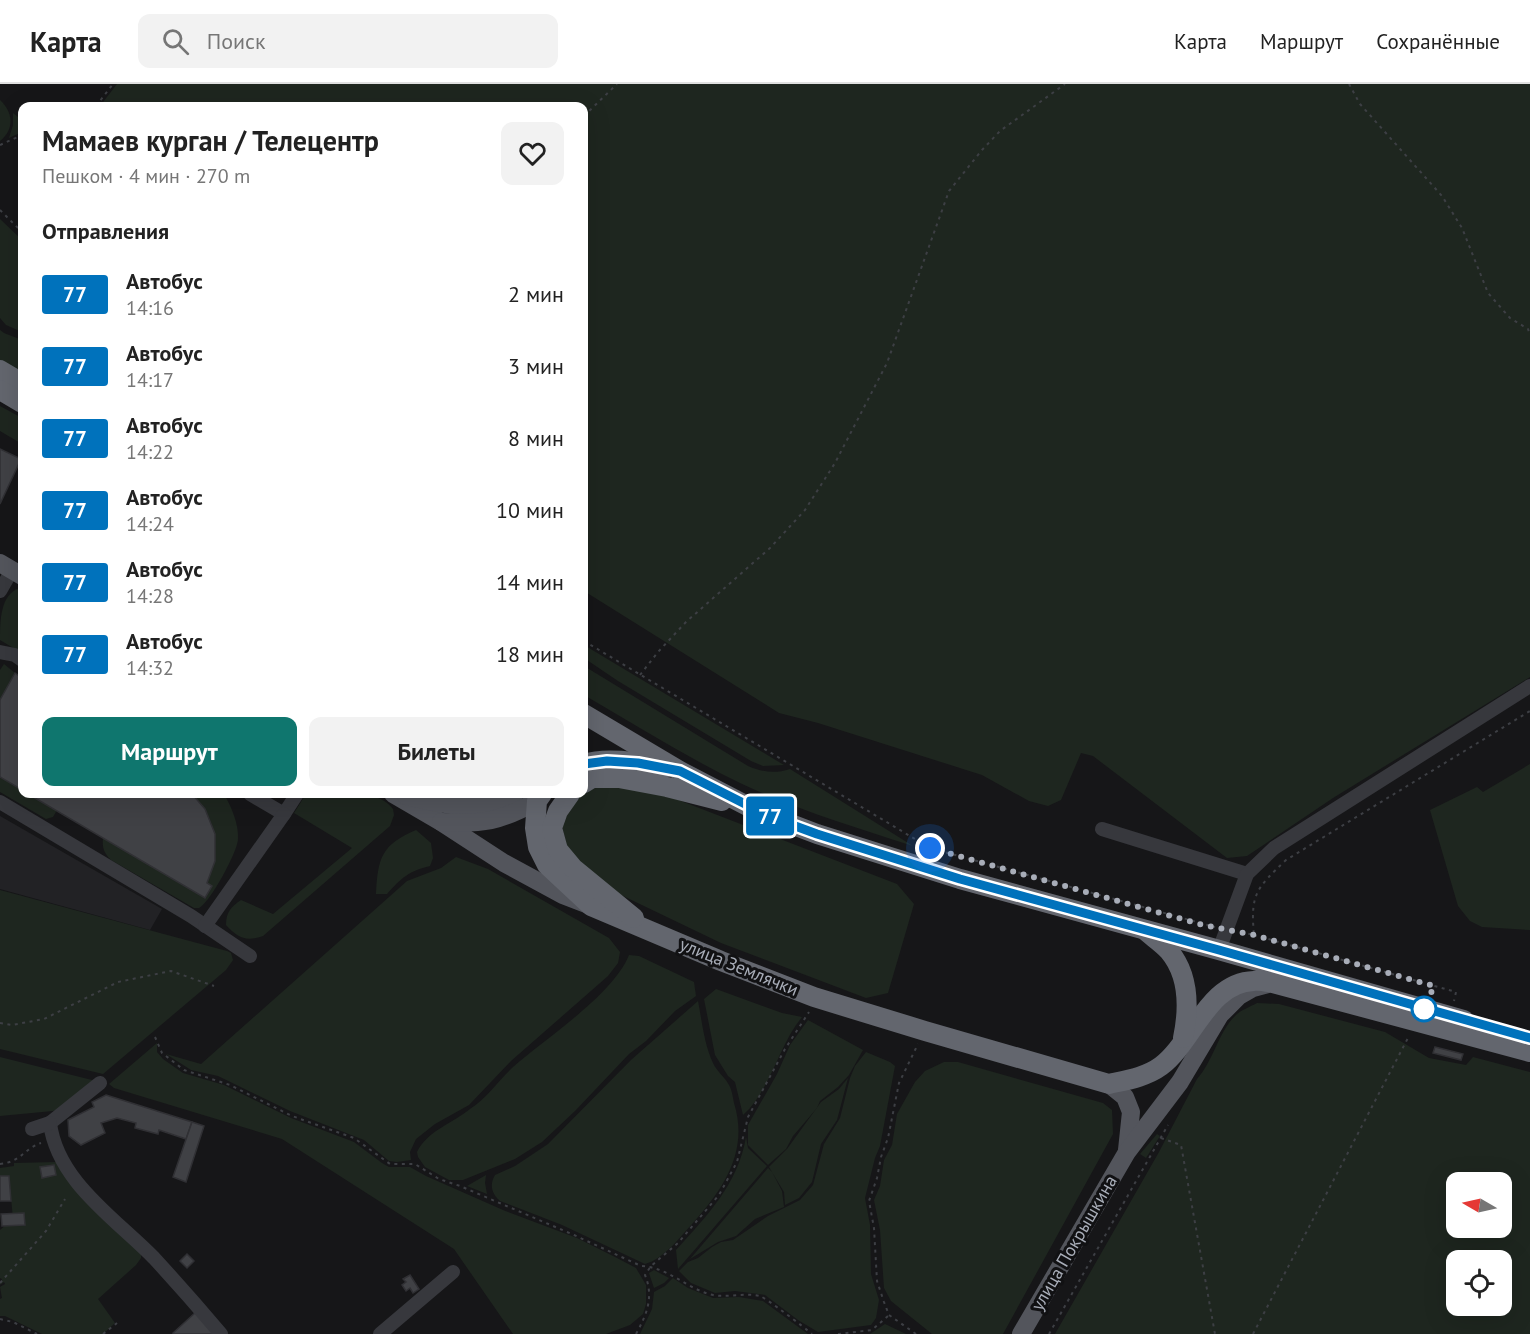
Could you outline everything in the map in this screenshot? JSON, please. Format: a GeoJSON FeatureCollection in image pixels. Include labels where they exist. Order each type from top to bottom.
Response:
{"type":"FeatureCollection","features":[{"type":"Feature","properties":{"kind":"highway"},"geometry":{"type":"LineString","coordinates":[[0,370],[18,381]]}},
{"type":"Feature","properties":{"kind":"highway"},"geometry":{"type":"LineString","coordinates":[[0,390],[18,401]]}},
{"type":"Feature","properties":{"kind":"highway"},"geometry":{"type":"LineString","coordinates":[[588,716],[680,771],[757,810],[817,834],[960,879],[1530,1038]]}},
{"type":"Feature","properties":{"kind":"highway"},"geometry":{"type":"LineString","coordinates":[[588,763],[607,761],[638,763],[680,771]]}},
{"type":"Feature","properties":{"kind":"highway"},"geometry":{"type":"LineString","coordinates":[[588,780],[592,778],[619,778],[668,787],[757,810]]}},
{"type":"Feature","properties":{"kind":"highway"},"geometry":{"type":"LineString","coordinates":[[539,798],[535,828],[538,847],[547,865],[591,906]]}},
{"type":"Feature","properties":{"kind":"highway"},"geometry":{"type":"LineString","coordinates":[[567,798],[558,811],[552,828],[558,850],[573,868],[645,928]]}},
{"type":"Feature","properties":{"kind":"highway","name":"улица Землячки"},"geometry":{"type":"LineString","coordinates":[[591,906],[721,961],[814,997],[1109,1084]]}},
{"type":"Feature","properties":{"kind":"highway"},"geometry":{"type":"LineString","coordinates":[[1145,930],[1170,952],[1182,976],[1188,998],[1188,1016],[1182,1043]]}},
{"type":"Feature","properties":{"kind":"highway"},"geometry":{"type":"LineString","coordinates":[[1109,1084],[1135,1079],[1162,1066],[1221,994],[1235,985],[1254,981],[1272,983],[1530,1052]]}},
{"type":"Feature","properties":{"kind":"main road","name":"улица Землячки"},"geometry":{"type":"LineString","coordinates":[[401,798],[504,863],[563,895],[591,906]]}},
{"type":"Feature","properties":{"kind":"main road"},"geometry":{"type":"LineString","coordinates":[[412,798],[443,805],[467,807],[486,806],[508,798]]}},
{"type":"Feature","properties":{"kind":"main road"},"geometry":{"type":"LineString","coordinates":[[441,822],[472,824],[492,822],[511,815],[537,798]]}},
{"type":"Feature","properties":{"kind":"main road","name":"улица Покрышкина"},"geometry":{"type":"LineString","coordinates":[[1021,1334],[1126,1152],[1180,1082],[1220,1015],[1229,1004],[1253,988],[1272,983]]}},
{"type":"Feature","properties":{"kind":"main road"},"geometry":{"type":"LineString","coordinates":[[1109,1084],[1125,1097],[1131,1112],[1126,1152]]}},
{"type":"Feature","properties":{"kind":"street"},"geometry":{"type":"LineString","coordinates":[[0,591],[12,569]]}},
{"type":"Feature","properties":{"kind":"street"},"geometry":{"type":"LineString","coordinates":[[1,654],[18,659]]}},
{"type":"Feature","properties":{"kind":"street"},"geometry":{"type":"LineString","coordinates":[[1219,950],[1247,874],[1274,848],[1530,686]]}},
{"type":"Feature","properties":{"kind":"street"},"geometry":{"type":"LineString","coordinates":[[257,798],[284,814]]}},
{"type":"Feature","properties":{"kind":"street"},"geometry":{"type":"LineString","coordinates":[[205,926],[294,798]]}},
{"type":"Feature","properties":{"kind":"street"},"geometry":{"type":"LineString","coordinates":[[0,802],[205,926],[250,956]]}},
{"type":"Feature","properties":{"kind":"street"},"geometry":{"type":"LineString","coordinates":[[1102,829],[1247,874]]}},
{"type":"Feature","properties":{"kind":"street"},"geometry":{"type":"LineString","coordinates":[[32,1129],[50,1122],[100,1083]]}},
{"type":"Feature","properties":{"kind":"street"},"geometry":{"type":"LineString","coordinates":[[50,1122],[52,1140],[80,1187],[153,1258],[220,1334]]}},
{"type":"Feature","properties":{"kind":"street"},"geometry":{"type":"LineString","coordinates":[[380,1334],[453,1272]]}},
{"type":"Feature","properties":{"kind":"path"},"geometry":{"type":"LineString","coordinates":[[99,102],[113,84]]}},
{"type":"Feature","properties":{"kind":"path"},"geometry":{"type":"LineString","coordinates":[[588,112],[617,84]]}},
{"type":"Feature","properties":{"kind":"path"},"geometry":{"type":"LineString","coordinates":[[640,675],[686,622],[770,548],[805,510],[835,463],[887,363],[949,191],[1000,131],[1065,84]]}},
{"type":"Feature","properties":{"kind":"path"},"geometry":{"type":"LineString","coordinates":[[1349,84],[1360,104],[1442,196],[1462,228],[1488,293],[1510,318],[1528,329],[1530,335]]}},
{"type":"Feature","properties":{"kind":"path"},"geometry":{"type":"LineString","coordinates":[[0,145],[18,137]]}},
{"type":"Feature","properties":{"kind":"path"},"geometry":{"type":"LineString","coordinates":[[0,210],[18,228]]}},
{"type":"Feature","properties":{"kind":"path"},"geometry":{"type":"LineString","coordinates":[[588,643],[930,848],[1203,925],[1254,935],[1456,992],[1449,1017]]}},
{"type":"Feature","properties":{"kind":"path"},"geometry":{"type":"LineString","coordinates":[[1254,935],[1252,909],[1261,884],[1286,860],[1530,711]]}},
{"type":"Feature","properties":{"kind":"path"},"geometry":{"type":"LineString","coordinates":[[0,1023],[12,1025],[44,1019],[118,982],[171,971],[214,986]]}},
{"type":"Feature","properties":{"kind":"path"},"geometry":{"type":"LineString","coordinates":[[636,1334],[644,1320],[651,1299],[650,1286],[645,1275],[651,1266],[678,1243],[719,1195],[737,1162],[748,1117],[785,1049],[808,1014],[814,997]]}},
{"type":"Feature","properties":{"kind":"path"},"geometry":{"type":"LineString","coordinates":[[916,1334],[889,1315],[877,1281],[874,1228],[869,1201],[877,1178],[880,1158],[888,1138],[899,1083],[925,1031]]}},
{"type":"Feature","properties":{"kind":"path"},"geometry":{"type":"LineString","coordinates":[[1253,1334],[1409,1036]]}},
{"type":"Feature","properties":{"kind":"path"},"geometry":{"type":"LineString","coordinates":[[155,1037],[162,1053],[184,1070],[223,1082],[292,1116],[354,1138],[390,1164],[415,1164],[439,1179],[574,1235],[641,1266],[651,1266],[709,1294],[759,1296],[768,1300],[812,1334]]}},
{"type":"Feature","properties":{"kind":"path"},"geometry":{"type":"LineString","coordinates":[[1049,1334],[1172,1118]]}},
{"type":"Feature","properties":{"kind":"path"},"geometry":{"type":"LineString","coordinates":[[1161,1138],[1181,1145],[1215,1334]]}},
{"type":"Feature","properties":{"kind":"path"},"geometry":{"type":"LineString","coordinates":[[0,1164],[22,1157],[36,1144],[52,1140]]}},
{"type":"Feature","properties":{"kind":"path"},"geometry":{"type":"LineString","coordinates":[[0,1283],[46,1231],[65,1199]]}},
{"type":"Feature","properties":{"kind":"path"},"geometry":{"type":"LineString","coordinates":[[838,1334],[872,1330],[889,1315]]}},
{"type":"Feature","properties":{"kind":"path"},"geometry":{"type":"LineString","coordinates":[[0,1319],[13,1322],[37,1334]]}},
{"type":"Feature","properties":{"kind":"path"},"geometry":{"type":"LineString","coordinates":[[103,1334],[117,1323]]}},
{"type":"Feature","properties":{"kind":"shaded area"},"geometry":{"type":"Polygon","coordinates":[[[117,84],[1530,84],[1530,677],[1333,798],[1247,856],[1227,858],[1093,756],[1081,753],[1061,800],[1048,806],[1029,801],[982,775],[818,723],[779,713],[588,594],[588,102],[103,102],[117,84]]]}},
{"type":"Feature","properties":{"kind":"shaded area"},"geometry":{"type":"Polygon","coordinates":[[[0,100],[10,115],[10,126],[0,141],[0,100]]]}},
{"type":"Feature","properties":{"kind":"shaded area"},"geometry":{"type":"Polygon","coordinates":[[[13,113],[18,117],[18,134],[9,138],[13,125],[13,113]]]}},
{"type":"Feature","properties":{"kind":"shaded area"},"geometry":{"type":"Polygon","coordinates":[[[0,219],[18,236],[18,330],[6,325],[0,318],[0,219]]]}},
{"type":"Feature","properties":{"kind":"shaded area"},"geometry":{"type":"Polygon","coordinates":[[[0,330],[18,338],[18,371],[0,360],[0,330]]]}},
{"type":"Feature","properties":{"kind":"shaded area"},"geometry":{"type":"Polygon","coordinates":[[[0,406],[18,416],[18,442],[0,431],[0,406]]]}},
{"type":"Feature","properties":{"kind":"shaded area"},"geometry":{"type":"Polygon","coordinates":[[[18,589],[18,651],[0,640],[2,609],[13,591],[18,589]]]}},
{"type":"Feature","properties":{"kind":"shaded area"},"geometry":{"type":"Polygon","coordinates":[[[588,647],[784,765],[763,766],[751,761],[588,661],[588,647]]]}},
{"type":"Feature","properties":{"kind":"shaded area"},"geometry":{"type":"Polygon","coordinates":[[[4,664],[15,673],[0,700],[0,670],[4,664]]]}},
{"type":"Feature","properties":{"kind":"shaded area"},"geometry":{"type":"Polygon","coordinates":[[[588,668],[748,766],[769,772],[790,769],[913,846],[782,801],[740,783],[588,697],[588,668]]]}},
{"type":"Feature","properties":{"kind":"shaded area"},"geometry":{"type":"Polygon","coordinates":[[[1530,764],[1530,930],[1482,927],[1470,921],[1458,906],[1430,810],[1477,787],[1483,792],[1530,764]]]}},
{"type":"Feature","properties":{"kind":"shaded area"},"geometry":{"type":"Polygon","coordinates":[[[0,777],[18,788],[18,798],[35,798],[57,810],[53,817],[46,819],[0,792],[0,777]]]}},
{"type":"Feature","properties":{"kind":"shaded area"},"geometry":{"type":"Polygon","coordinates":[[[599,785],[621,785],[668,796],[897,884],[914,904],[888,993],[866,998],[721,943],[619,894],[582,865],[567,847],[562,826],[575,799],[588,798],[588,791],[599,785]]]}},
{"type":"Feature","properties":{"kind":"shaded area"},"geometry":{"type":"Polygon","coordinates":[[[195,798],[226,798],[234,815],[238,839],[229,865],[210,897],[199,908],[194,908],[111,860],[105,853],[103,838],[212,886],[207,883],[214,859],[214,835],[212,824],[195,798]]]}},
{"type":"Feature","properties":{"kind":"shaded area"},"geometry":{"type":"Polygon","coordinates":[[[303,798],[378,798],[393,809],[394,815],[390,826],[263,936],[247,939],[238,936],[226,925],[228,913],[237,903],[241,900],[273,914],[352,848],[294,813],[303,798]]]}},
{"type":"Feature","properties":{"kind":"shaded area"},"geometry":{"type":"Polygon","coordinates":[[[0,816],[162,909],[150,930],[0,889],[0,816]]]}},
{"type":"Feature","properties":{"kind":"shaded area"},"geometry":{"type":"Polygon","coordinates":[[[416,830],[431,843],[433,858],[430,866],[406,876],[387,894],[376,894],[380,862],[388,847],[416,830]]]}},
{"type":"Feature","properties":{"kind":"shaded area"},"geometry":{"type":"Polygon","coordinates":[[[456,857],[488,869],[609,938],[620,952],[618,963],[608,976],[511,1061],[469,1105],[435,1124],[416,1139],[410,1152],[411,1160],[389,1161],[364,1140],[290,1111],[218,1076],[191,1070],[166,1054],[201,1064],[407,881],[441,868],[456,857]]]}},
{"type":"Feature","properties":{"kind":"shaded area"},"geometry":{"type":"Polygon","coordinates":[[[0,890],[227,951],[231,953],[233,960],[226,970],[103,1074],[0,1049],[0,890]]]}},
{"type":"Feature","properties":{"kind":"shaded area"},"geometry":{"type":"Polygon","coordinates":[[[629,955],[639,956],[694,982],[696,996],[675,1011],[646,1041],[629,1054],[542,1142],[515,1159],[463,1180],[449,1180],[425,1167],[417,1152],[427,1138],[476,1105],[513,1067],[594,1000],[621,970],[629,955]]]}},
{"type":"Feature","properties":{"kind":"shaded area"},"geometry":{"type":"Polygon","coordinates":[[[716,989],[782,1013],[802,1017],[787,1041],[761,1093],[743,1115],[735,1082],[728,1076],[715,1055],[704,999],[716,989]]]}},
{"type":"Feature","properties":{"kind":"shaded area"},"geometry":{"type":"Polygon","coordinates":[[[698,1001],[710,1056],[732,1092],[738,1121],[738,1137],[736,1153],[724,1182],[704,1210],[671,1247],[659,1257],[645,1264],[562,1225],[497,1198],[492,1186],[495,1175],[515,1166],[548,1144],[631,1060],[698,1001]]]}},
{"type":"Feature","properties":{"kind":"shaded area"},"geometry":{"type":"Polygon","coordinates":[[[1257,1003],[1279,1004],[1385,1032],[1429,1058],[1466,1065],[1473,1057],[1530,1072],[1530,1334],[1055,1334],[1159,1152],[1225,1029],[1238,1013],[1257,1003]]]}},
{"type":"Feature","properties":{"kind":"shaded area"},"geometry":{"type":"Polygon","coordinates":[[[808,1020],[863,1050],[849,1075],[820,1101],[817,1108],[793,1136],[786,1149],[768,1165],[748,1145],[748,1125],[777,1074],[790,1045],[808,1020]]]}},
{"type":"Feature","properties":{"kind":"shaded area"},"geometry":{"type":"Polygon","coordinates":[[[157,1043],[157,1052],[163,1059],[183,1073],[224,1085],[291,1118],[354,1142],[389,1167],[410,1167],[503,1210],[577,1238],[636,1268],[646,1285],[646,1304],[643,1314],[630,1325],[606,1334],[513,1334],[454,1249],[282,1139],[114,1088],[109,1084],[157,1043]]]}},
{"type":"Feature","properties":{"kind":"shaded area"},"geometry":{"type":"Polygon","coordinates":[[[866,1052],[895,1066],[880,1146],[865,1198],[870,1225],[871,1274],[879,1300],[876,1318],[871,1325],[818,1332],[765,1295],[735,1291],[715,1293],[691,1283],[679,1271],[688,1262],[721,1242],[733,1240],[768,1216],[800,1200],[813,1185],[824,1144],[840,1118],[850,1078],[855,1066],[866,1052]]]}},
{"type":"Feature","properties":{"kind":"shaded area"},"geometry":{"type":"Polygon","coordinates":[[[0,1057],[94,1082],[61,1109],[0,1116],[0,1057]]]}},
{"type":"Feature","properties":{"kind":"shaded area"},"geometry":{"type":"Polygon","coordinates":[[[944,1062],[958,1062],[1103,1103],[1112,1110],[1113,1134],[1003,1334],[932,1334],[891,1301],[884,1288],[880,1230],[874,1200],[880,1186],[884,1160],[892,1145],[897,1114],[915,1082],[925,1071],[944,1062]]]}},
{"type":"Feature","properties":{"kind":"shaded area"},"geometry":{"type":"Polygon","coordinates":[[[848,1078],[837,1120],[821,1144],[812,1182],[799,1198],[785,1205],[784,1192],[769,1167],[787,1149],[821,1102],[839,1089],[848,1078]]]}},
{"type":"Feature","properties":{"kind":"shaded area"},"geometry":{"type":"Polygon","coordinates":[[[1157,1134],[1160,1136],[1146,1158],[1140,1154],[1157,1134]]]}},
{"type":"Feature","properties":{"kind":"shaded area"},"geometry":{"type":"Polygon","coordinates":[[[746,1137],[748,1148],[767,1166],[678,1269],[676,1250],[710,1212],[729,1184],[742,1154],[746,1137]]]}},
{"type":"Feature","properties":{"kind":"shaded area"},"geometry":{"type":"Polygon","coordinates":[[[56,1162],[141,1251],[141,1258],[136,1265],[98,1299],[115,1323],[103,1334],[42,1334],[5,1316],[0,1316],[0,1299],[2,1298],[0,1287],[5,1284],[4,1282],[0,1285],[2,1279],[0,1278],[0,1230],[13,1219],[9,1176],[0,1176],[0,1168],[14,1166],[14,1163],[56,1162]]]}},
{"type":"Feature","properties":{"kind":"shaded area"},"geometry":{"type":"Polygon","coordinates":[[[768,1168],[782,1191],[784,1207],[755,1219],[736,1236],[718,1242],[690,1259],[768,1168]]]}},
{"type":"Feature","properties":{"kind":"shaded area"},"geometry":{"type":"Polygon","coordinates":[[[486,1175],[487,1194],[467,1186],[486,1175]]]}},
{"type":"Feature","properties":{"kind":"shaded area"},"geometry":{"type":"Polygon","coordinates":[[[654,1270],[669,1278],[654,1288],[649,1273],[654,1270]]]}},
{"type":"Feature","properties":{"kind":"shaded area"},"geometry":{"type":"Polygon","coordinates":[[[673,1278],[688,1288],[713,1298],[739,1297],[763,1301],[808,1334],[640,1334],[652,1309],[654,1292],[673,1278]]]}},
{"type":"Feature","properties":{"kind":"shaded area"},"geometry":{"type":"Polygon","coordinates":[[[885,1324],[906,1334],[870,1334],[885,1324]]]}},
{"type":"Feature","properties":{"kind":"building"},"geometry":{"type":"Polygon","coordinates":[[[0,449],[18,458],[18,465],[0,504],[0,449]]]}},
{"type":"Feature","properties":{"kind":"building"},"geometry":{"type":"Polygon","coordinates":[[[15,673],[18,675],[18,788],[0,777],[0,700],[15,673]]]}},
{"type":"Feature","properties":{"kind":"building"},"geometry":{"type":"Polygon","coordinates":[[[35,798],[195,798],[205,809],[215,834],[215,861],[207,883],[212,886],[205,898],[35,798]]]}},
{"type":"Feature","properties":{"kind":"building"},"geometry":{"type":"Polygon","coordinates":[[[1435,1047],[1463,1054],[1461,1060],[1433,1053],[1435,1047]]]}},
{"type":"Feature","properties":{"kind":"building"},"geometry":{"type":"Polygon","coordinates":[[[106,1095],[192,1122],[186,1139],[159,1130],[158,1134],[135,1128],[136,1123],[117,1118],[101,1123],[105,1133],[81,1145],[69,1136],[68,1120],[94,1107],[92,1102],[106,1095]]]}},
{"type":"Feature","properties":{"kind":"building"},"geometry":{"type":"Polygon","coordinates":[[[192,1122],[204,1126],[186,1182],[173,1177],[192,1122]]]}},
{"type":"Feature","properties":{"kind":"building"},"geometry":{"type":"Polygon","coordinates":[[[54,1165],[56,1175],[42,1178],[40,1167],[54,1165]]]}},
{"type":"Feature","properties":{"kind":"building"},"geometry":{"type":"Polygon","coordinates":[[[0,1176],[9,1176],[11,1201],[0,1201],[0,1176]]]}},
{"type":"Feature","properties":{"kind":"building"},"geometry":{"type":"Polygon","coordinates":[[[24,1213],[25,1225],[2,1226],[1,1214],[24,1213]]]}},
{"type":"Feature","properties":{"kind":"building"},"geometry":{"type":"Polygon","coordinates":[[[187,1254],[194,1261],[187,1268],[180,1261],[187,1254]]]}},
{"type":"Feature","properties":{"kind":"building"},"geometry":{"type":"Polygon","coordinates":[[[410,1275],[419,1289],[413,1293],[410,1288],[406,1291],[402,1285],[406,1282],[403,1279],[410,1275]]]}},
{"type":"Feature","properties":{"kind":"building"},"geometry":{"type":"Polygon","coordinates":[[[196,1312],[215,1334],[173,1334],[173,1333],[196,1312]]]}},
{"type":"Feature","properties":{"kind":"bus line","name":"77"},"geometry":{"type":"LineString","coordinates":[[588,763],[607,761],[638,763],[680,771],[787,823],[960,879],[1530,1038]]}},
{"type":"Feature","properties":{"kind":"route"},"geometry":{"type":"LineString","coordinates":[[930,848],[1203,925],[1254,935],[1434,986],[1424,1009]]}}]}
